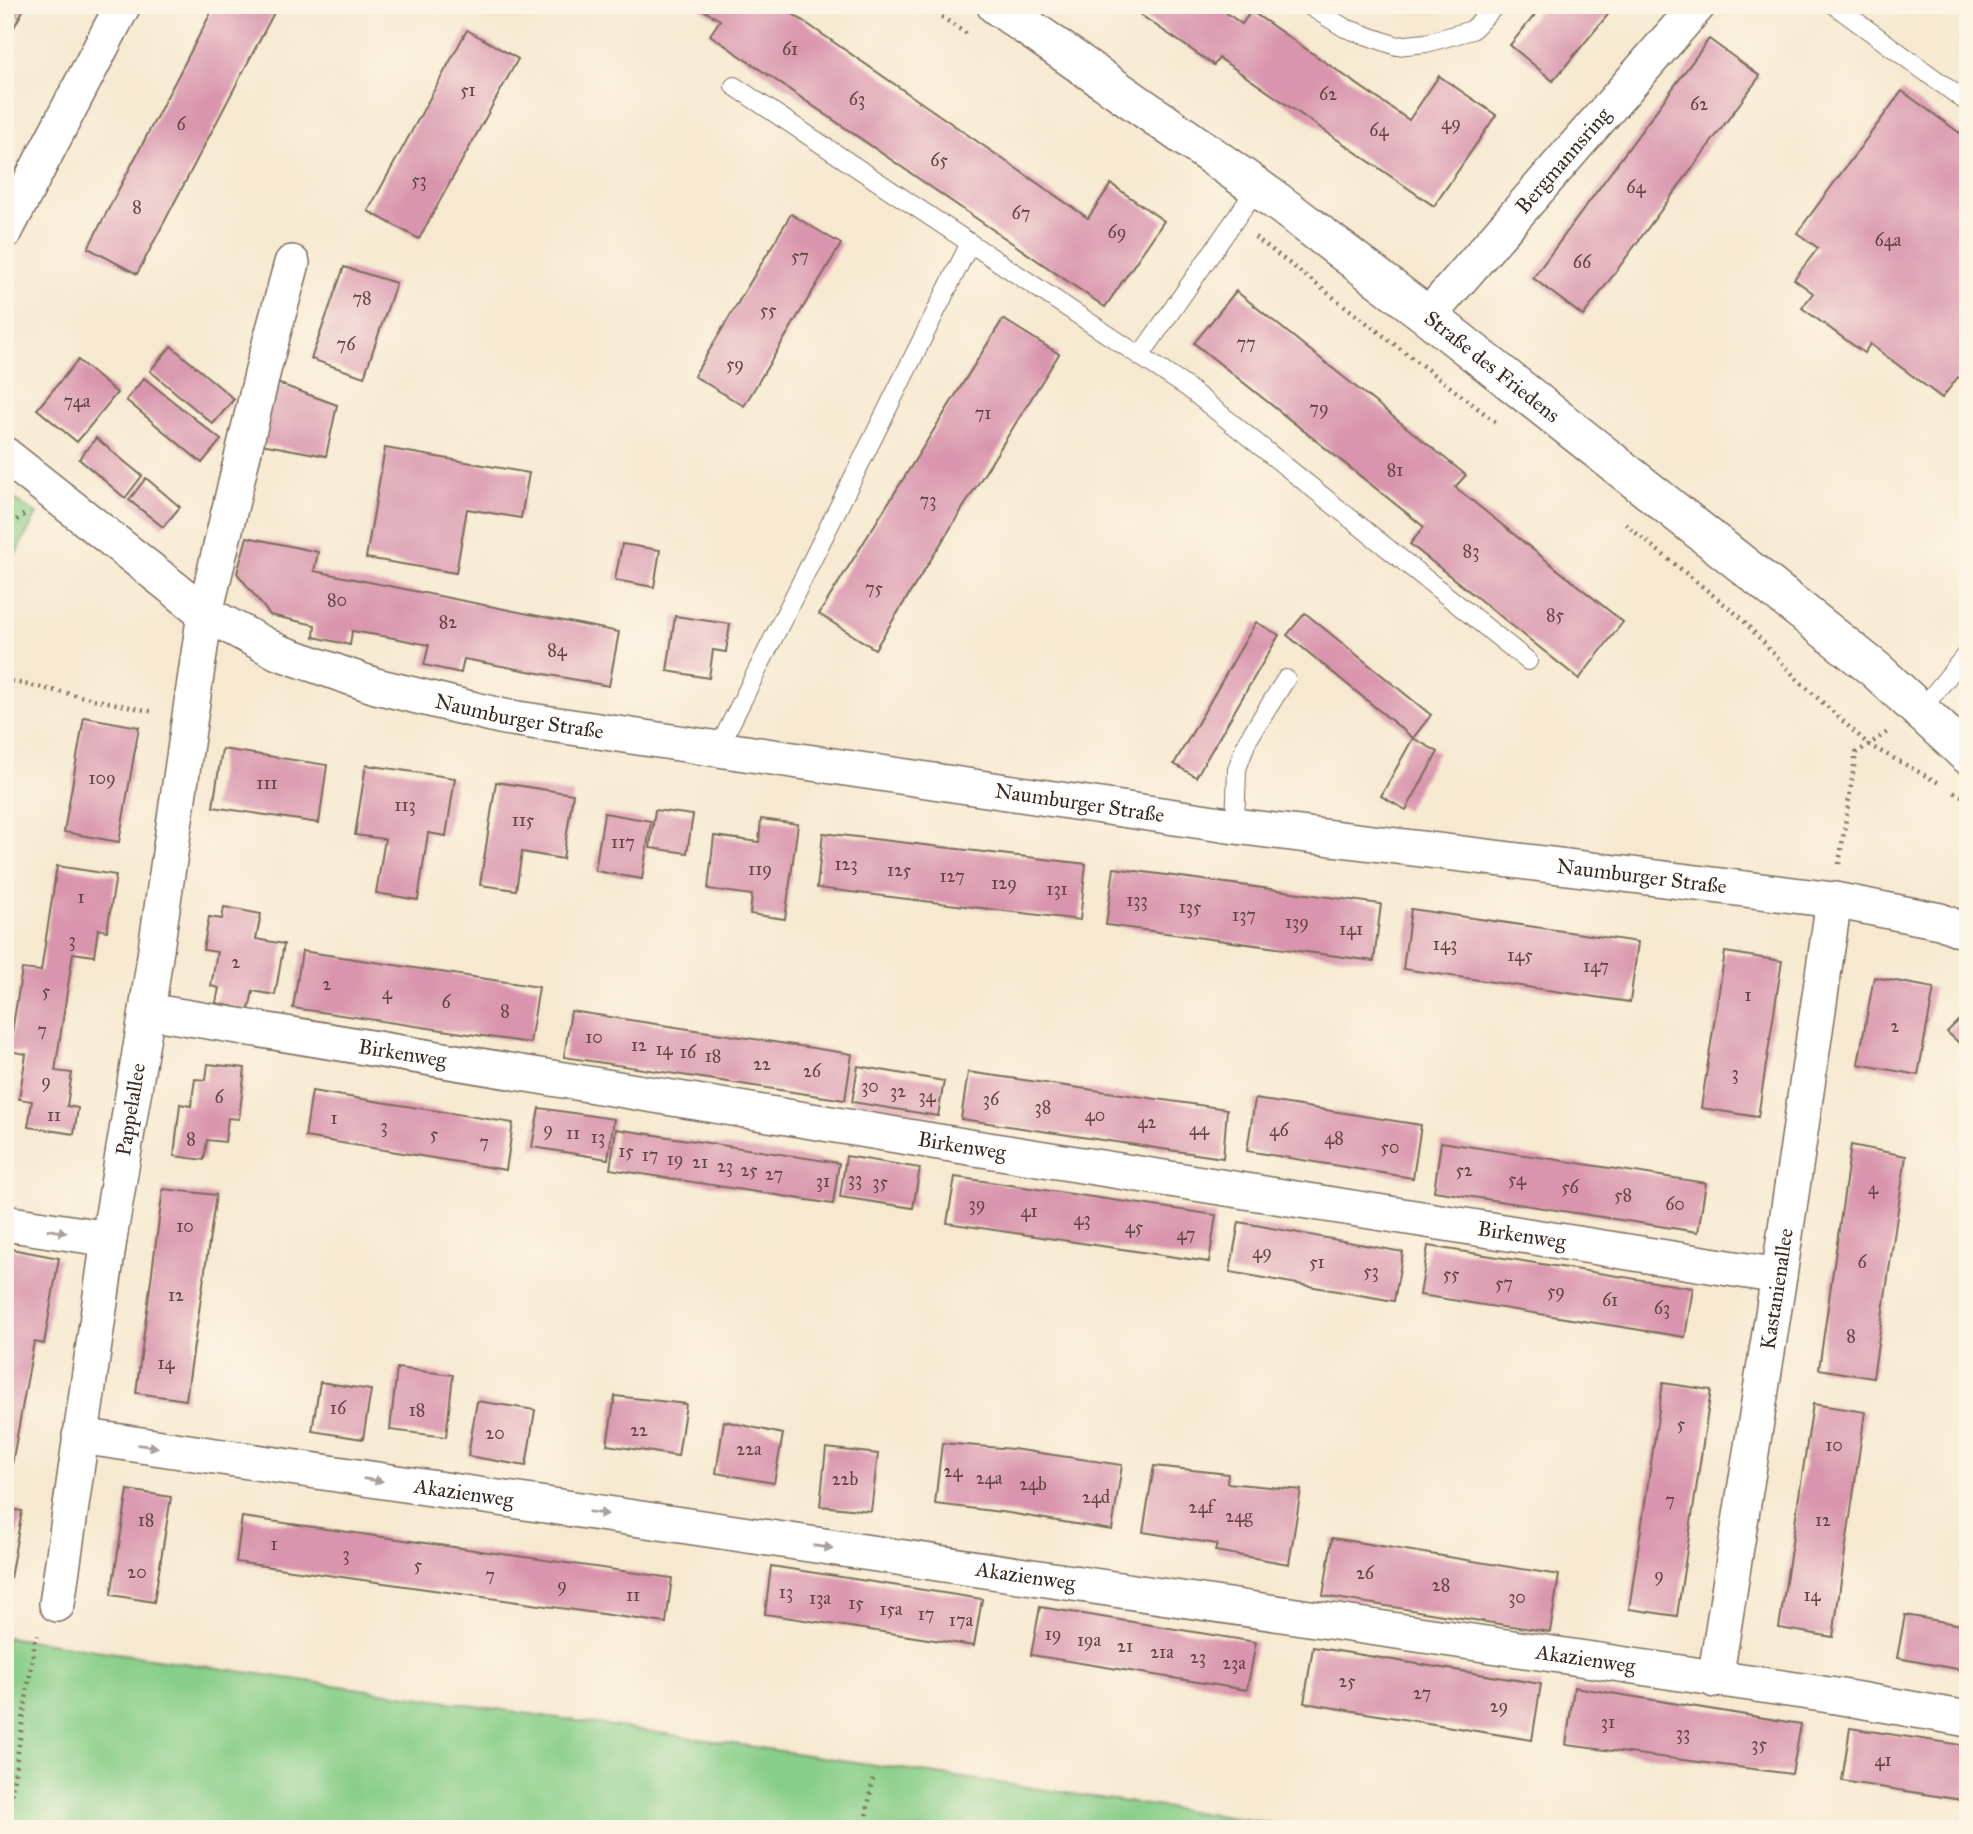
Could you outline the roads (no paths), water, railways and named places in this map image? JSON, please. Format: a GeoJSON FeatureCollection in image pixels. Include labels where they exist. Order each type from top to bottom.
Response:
{"type":"FeatureCollection","features":[{"type":"Feature","properties":{"kind":"street"},"geometry":{"type":"LineString","coordinates":[[5,231],[123,5]]}},
{"type":"Feature","properties":{"kind":"street","name":"Straße des Friedens"},"geometry":{"type":"LineString","coordinates":[[996,5],[1257,188],[1428,316],[1876,670],[1968,755]]}},
{"type":"Feature","properties":{"kind":"street","name":"Bergmannsring"},"geometry":{"type":"LineString","coordinates":[[1428,316],[1698,5]]}},
{"type":"Feature","properties":{"kind":"street"},"geometry":{"type":"LineString","coordinates":[[205,613],[264,366],[292,263]]}},
{"type":"Feature","properties":{"kind":"street","name":"Naumburger Straße"},"geometry":{"type":"LineString","coordinates":[[5,455],[205,613],[278,652],[376,686],[505,717],[1235,826],[1834,900],[1940,921],[1968,932]]}},
{"type":"Feature","properties":{"kind":"street","name":"Pappelallee"},"geometry":{"type":"LineString","coordinates":[[57,1604],[109,1239],[147,1012],[205,613]]}},
{"type":"Feature","properties":{"kind":"street","name":"Kastanienallee"},"geometry":{"type":"LineString","coordinates":[[1716,1680],[1834,900]]}},
{"type":"Feature","properties":{"kind":"street","name":"Birkenweg"},"geometry":{"type":"LineString","coordinates":[[147,1012],[968,1147],[1779,1276]]}},
{"type":"Feature","properties":{"kind":"street"},"geometry":{"type":"LineString","coordinates":[[5,1223],[109,1239]]}},
{"type":"Feature","properties":{"kind":"street","name":"Akazienweg"},"geometry":{"type":"LineString","coordinates":[[80,1436],[1836,1696],[1968,1719]]}},
{"type":"Feature","properties":{"kind":"lane"},"geometry":{"type":"LineString","coordinates":[[1308,5],[1345,28],[1397,46],[1426,43],[1472,30],[1496,5]]}},
{"type":"Feature","properties":{"kind":"lane"},"geometry":{"type":"LineString","coordinates":[[1834,5],[1968,103]]}},
{"type":"Feature","properties":{"kind":"lane"},"geometry":{"type":"LineString","coordinates":[[734,86],[1188,388],[1528,661]]}},
{"type":"Feature","properties":{"kind":"lane"},"geometry":{"type":"LineString","coordinates":[[1140,356],[1257,188]]}},
{"type":"Feature","properties":{"kind":"lane"},"geometry":{"type":"LineString","coordinates":[[718,749],[970,243]]}},
{"type":"Feature","properties":{"kind":"lane"},"geometry":{"type":"LineString","coordinates":[[1920,711],[1968,652]]}},
{"type":"Feature","properties":{"kind":"lane"},"geometry":{"type":"LineString","coordinates":[[1235,826],[1237,769],[1247,741],[1286,679]]}}]}
